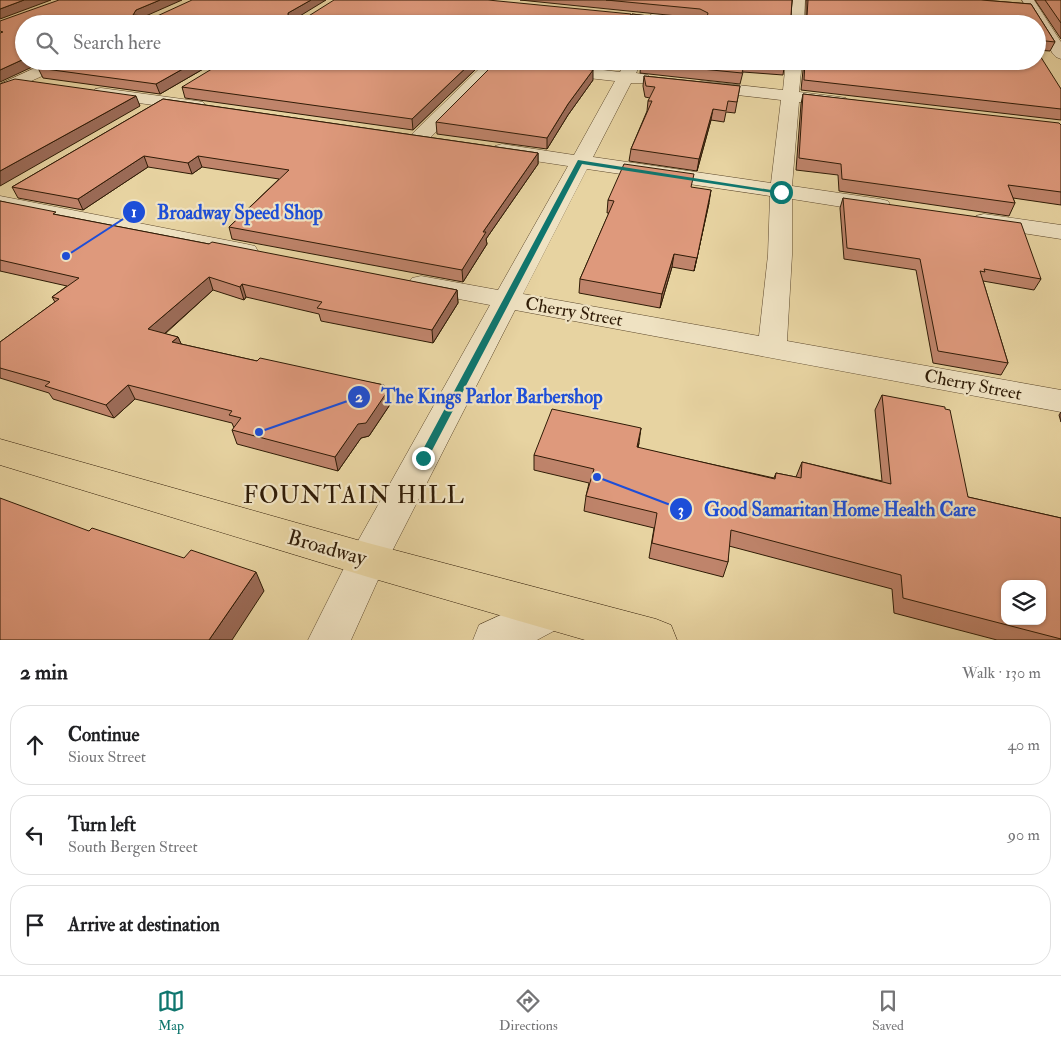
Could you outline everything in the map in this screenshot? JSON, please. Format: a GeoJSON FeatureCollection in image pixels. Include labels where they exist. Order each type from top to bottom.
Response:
{"type":"FeatureCollection","features":[{"type":"Feature","properties":{"kind":"main road","name":"Broadway"},"geometry":{"type":"LineString","coordinates":[[0,452],[368,560],[656,640]]}},
{"type":"Feature","properties":{"kind":"street"},"geometry":{"type":"LineString","coordinates":[[657,15],[667,0]]}},
{"type":"Feature","properties":{"kind":"street"},"geometry":{"type":"LineString","coordinates":[[798,15],[799,0]]}},
{"type":"Feature","properties":{"kind":"street"},"geometry":{"type":"LineString","coordinates":[[1014,5],[1030,4],[1039,15]]}},
{"type":"Feature","properties":{"kind":"street"},"geometry":{"type":"LineString","coordinates":[[1046,24],[1055,36],[1061,56],[1046,56]]}},
{"type":"Feature","properties":{"kind":"street"},"geometry":{"type":"LineString","coordinates":[[9,86],[44,70]]}},
{"type":"Feature","properties":{"kind":"street"},"geometry":{"type":"LineString","coordinates":[[419,138],[481,70]]}},
{"type":"Feature","properties":{"kind":"street"},"geometry":{"type":"LineString","coordinates":[[329,640],[368,560],[508,301],[629,70]]}},
{"type":"Feature","properties":{"kind":"street"},"geometry":{"type":"LineString","coordinates":[[632,70],[655,81]]}},
{"type":"Feature","properties":{"kind":"street"},"geometry":{"type":"LineString","coordinates":[[772,347],[780,255],[781,192],[793,70]]}},
{"type":"Feature","properties":{"kind":"street"},"geometry":{"type":"LineString","coordinates":[[684,84],[859,104]]}},
{"type":"Feature","properties":{"kind":"street"},"geometry":{"type":"LineString","coordinates":[[9,86],[47,86]]}},
{"type":"Feature","properties":{"kind":"street"},"geometry":{"type":"LineString","coordinates":[[140,116],[191,86]]}},
{"type":"Feature","properties":{"kind":"street"},"geometry":{"type":"LineString","coordinates":[[86,91],[214,109]]}},
{"type":"Feature","properties":{"kind":"street"},"geometry":{"type":"LineString","coordinates":[[486,148],[897,208]]}},
{"type":"Feature","properties":{"kind":"street"},"geometry":{"type":"LineString","coordinates":[[0,197],[8,195],[266,254]]}},
{"type":"Feature","properties":{"kind":"street"},"geometry":{"type":"LineString","coordinates":[[964,218],[1061,232]]}},
{"type":"Feature","properties":{"kind":"street","name":"Cherry Street"},"geometry":{"type":"LineString","coordinates":[[401,280],[508,301],[772,347],[1061,402]]}},
{"type":"Feature","properties":{"kind":"street"},"geometry":{"type":"LineString","coordinates":[[494,640],[551,611]]}},
{"type":"Feature","properties":{"kind":"building"},"geometry":{"type":"Polygon","coordinates":[[[0,0],[24,0],[0,9],[0,0]]]}},
{"type":"Feature","properties":{"kind":"building"},"geometry":{"type":"Polygon","coordinates":[[[59,0],[160,0],[136,10],[133,15],[17,15],[59,0]]]}},
{"type":"Feature","properties":{"kind":"building"},"geometry":{"type":"Polygon","coordinates":[[[192,0],[311,0],[288,13],[288,15],[159,15],[192,0]]]}},
{"type":"Feature","properties":{"kind":"building"},"geometry":{"type":"Polygon","coordinates":[[[334,0],[488,0],[631,14],[310,15],[334,0]]]}},
{"type":"Feature","properties":{"kind":"building"},"geometry":{"type":"Polygon","coordinates":[[[606,0],[792,0],[791,15],[708,15],[708,13],[700,9],[606,0]]]}},
{"type":"Feature","properties":{"kind":"building"},"geometry":{"type":"Polygon","coordinates":[[[808,0],[981,0],[1031,4],[1038,15],[807,15],[808,0]]]}},
{"type":"Feature","properties":{"kind":"building"},"geometry":{"type":"Polygon","coordinates":[[[1045,0],[1061,0],[1061,23],[1045,0]]]}},
{"type":"Feature","properties":{"kind":"building"},"geometry":{"type":"Polygon","coordinates":[[[15,16],[15,63],[0,70],[0,33],[3,32],[0,31],[0,21],[15,16]]]}},
{"type":"Feature","properties":{"kind":"building"},"geometry":{"type":"Polygon","coordinates":[[[1046,28],[1055,42],[1046,41],[1046,28]]]}},
{"type":"Feature","properties":{"kind":"building"},"geometry":{"type":"Polygon","coordinates":[[[1046,65],[1061,89],[1061,109],[804,80],[805,70],[1046,70],[1046,65]]]}},
{"type":"Feature","properties":{"kind":"building"},"geometry":{"type":"Polygon","coordinates":[[[53,70],[181,70],[156,84],[53,70]]]}},
{"type":"Feature","properties":{"kind":"building"},"geometry":{"type":"Polygon","coordinates":[[[210,70],[464,70],[412,119],[182,87],[210,70]]]}},
{"type":"Feature","properties":{"kind":"building"},"geometry":{"type":"Polygon","coordinates":[[[488,70],[593,70],[568,104],[547,138],[436,122],[488,70]]]}},
{"type":"Feature","properties":{"kind":"building"},"geometry":{"type":"Polygon","coordinates":[[[712,70],[743,70],[742,73],[712,70]]]}},
{"type":"Feature","properties":{"kind":"building"},"geometry":{"type":"Polygon","coordinates":[[[644,76],[740,86],[737,102],[728,101],[726,111],[713,109],[699,159],[631,149],[652,101],[648,101],[655,87],[646,86],[644,76]]]}},
{"type":"Feature","properties":{"kind":"building"},"geometry":{"type":"Polygon","coordinates":[[[15,79],[136,96],[0,171],[0,84],[15,79]]]}},
{"type":"Feature","properties":{"kind":"building"},"geometry":{"type":"Polygon","coordinates":[[[803,94],[1059,123],[1061,125],[1061,192],[1008,185],[1015,203],[842,179],[841,164],[799,158],[803,94]]]}},
{"type":"Feature","properties":{"kind":"building"},"geometry":{"type":"Polygon","coordinates":[[[163,99],[538,153],[483,232],[486,232],[462,270],[229,227],[289,170],[198,156],[188,163],[144,156],[78,199],[12,187],[163,99]]]}},
{"type":"Feature","properties":{"kind":"building"},"geometry":{"type":"Polygon","coordinates":[[[624,164],[694,174],[691,187],[711,190],[697,258],[674,254],[662,294],[580,279],[614,201],[608,200],[624,164]]]}},
{"type":"Feature","properties":{"kind":"building"},"geometry":{"type":"Polygon","coordinates":[[[843,198],[1021,223],[1041,279],[984,269],[985,272],[980,271],[1008,363],[938,351],[920,259],[847,248],[843,198]]]}},
{"type":"Feature","properties":{"kind":"building"},"geometry":{"type":"Polygon","coordinates":[[[0,201],[56,212],[53,214],[209,244],[212,242],[457,290],[432,330],[317,308],[322,302],[242,284],[240,287],[209,277],[148,329],[178,337],[172,342],[257,361],[260,358],[384,385],[382,388],[389,389],[366,423],[358,424],[335,457],[232,430],[241,418],[229,415],[232,411],[128,385],[106,405],[45,386],[50,382],[0,368],[0,342],[59,299],[52,297],[79,278],[0,260],[0,201]]]}},
{"type":"Feature","properties":{"kind":"building"},"geometry":{"type":"Polygon","coordinates":[[[882,395],[945,407],[945,409],[950,410],[968,497],[1061,518],[1061,639],[1007,625],[1046,625],[1046,580],[1001,580],[1001,623],[903,598],[901,575],[731,530],[728,562],[652,543],[657,513],[586,496],[594,469],[534,455],[552,409],[641,428],[637,447],[775,479],[776,473],[801,478],[802,462],[891,484],[882,395]]]}},
{"type":"Feature","properties":{"kind":"building"},"geometry":{"type":"Polygon","coordinates":[[[0,498],[89,531],[92,528],[184,558],[191,550],[256,572],[209,640],[0,640],[0,498]]]}},
{"type":"Feature","properties":{"kind":"place","name":"Broadway Speed Shop"},"geometry":{"type":"Point","coordinates":[66,256]}},
{"type":"Feature","properties":{"kind":"place","name":"The Kings Parlor Barbershop"},"geometry":{"type":"Point","coordinates":[259,432]}},
{"type":"Feature","properties":{"kind":"place","name":"Good Samaritan Home Health Care"},"geometry":{"type":"Point","coordinates":[597,477]}},
{"type":"Feature","properties":{"kind":"district","name":"FOUNTAIN HILL"},"geometry":{"type":"Point","coordinates":[354,495]}},
{"type":"Feature","properties":{"kind":"route"},"geometry":{"type":"LineString","coordinates":[[423,458],[508,301],[580,162],[781,192]]}}]}
